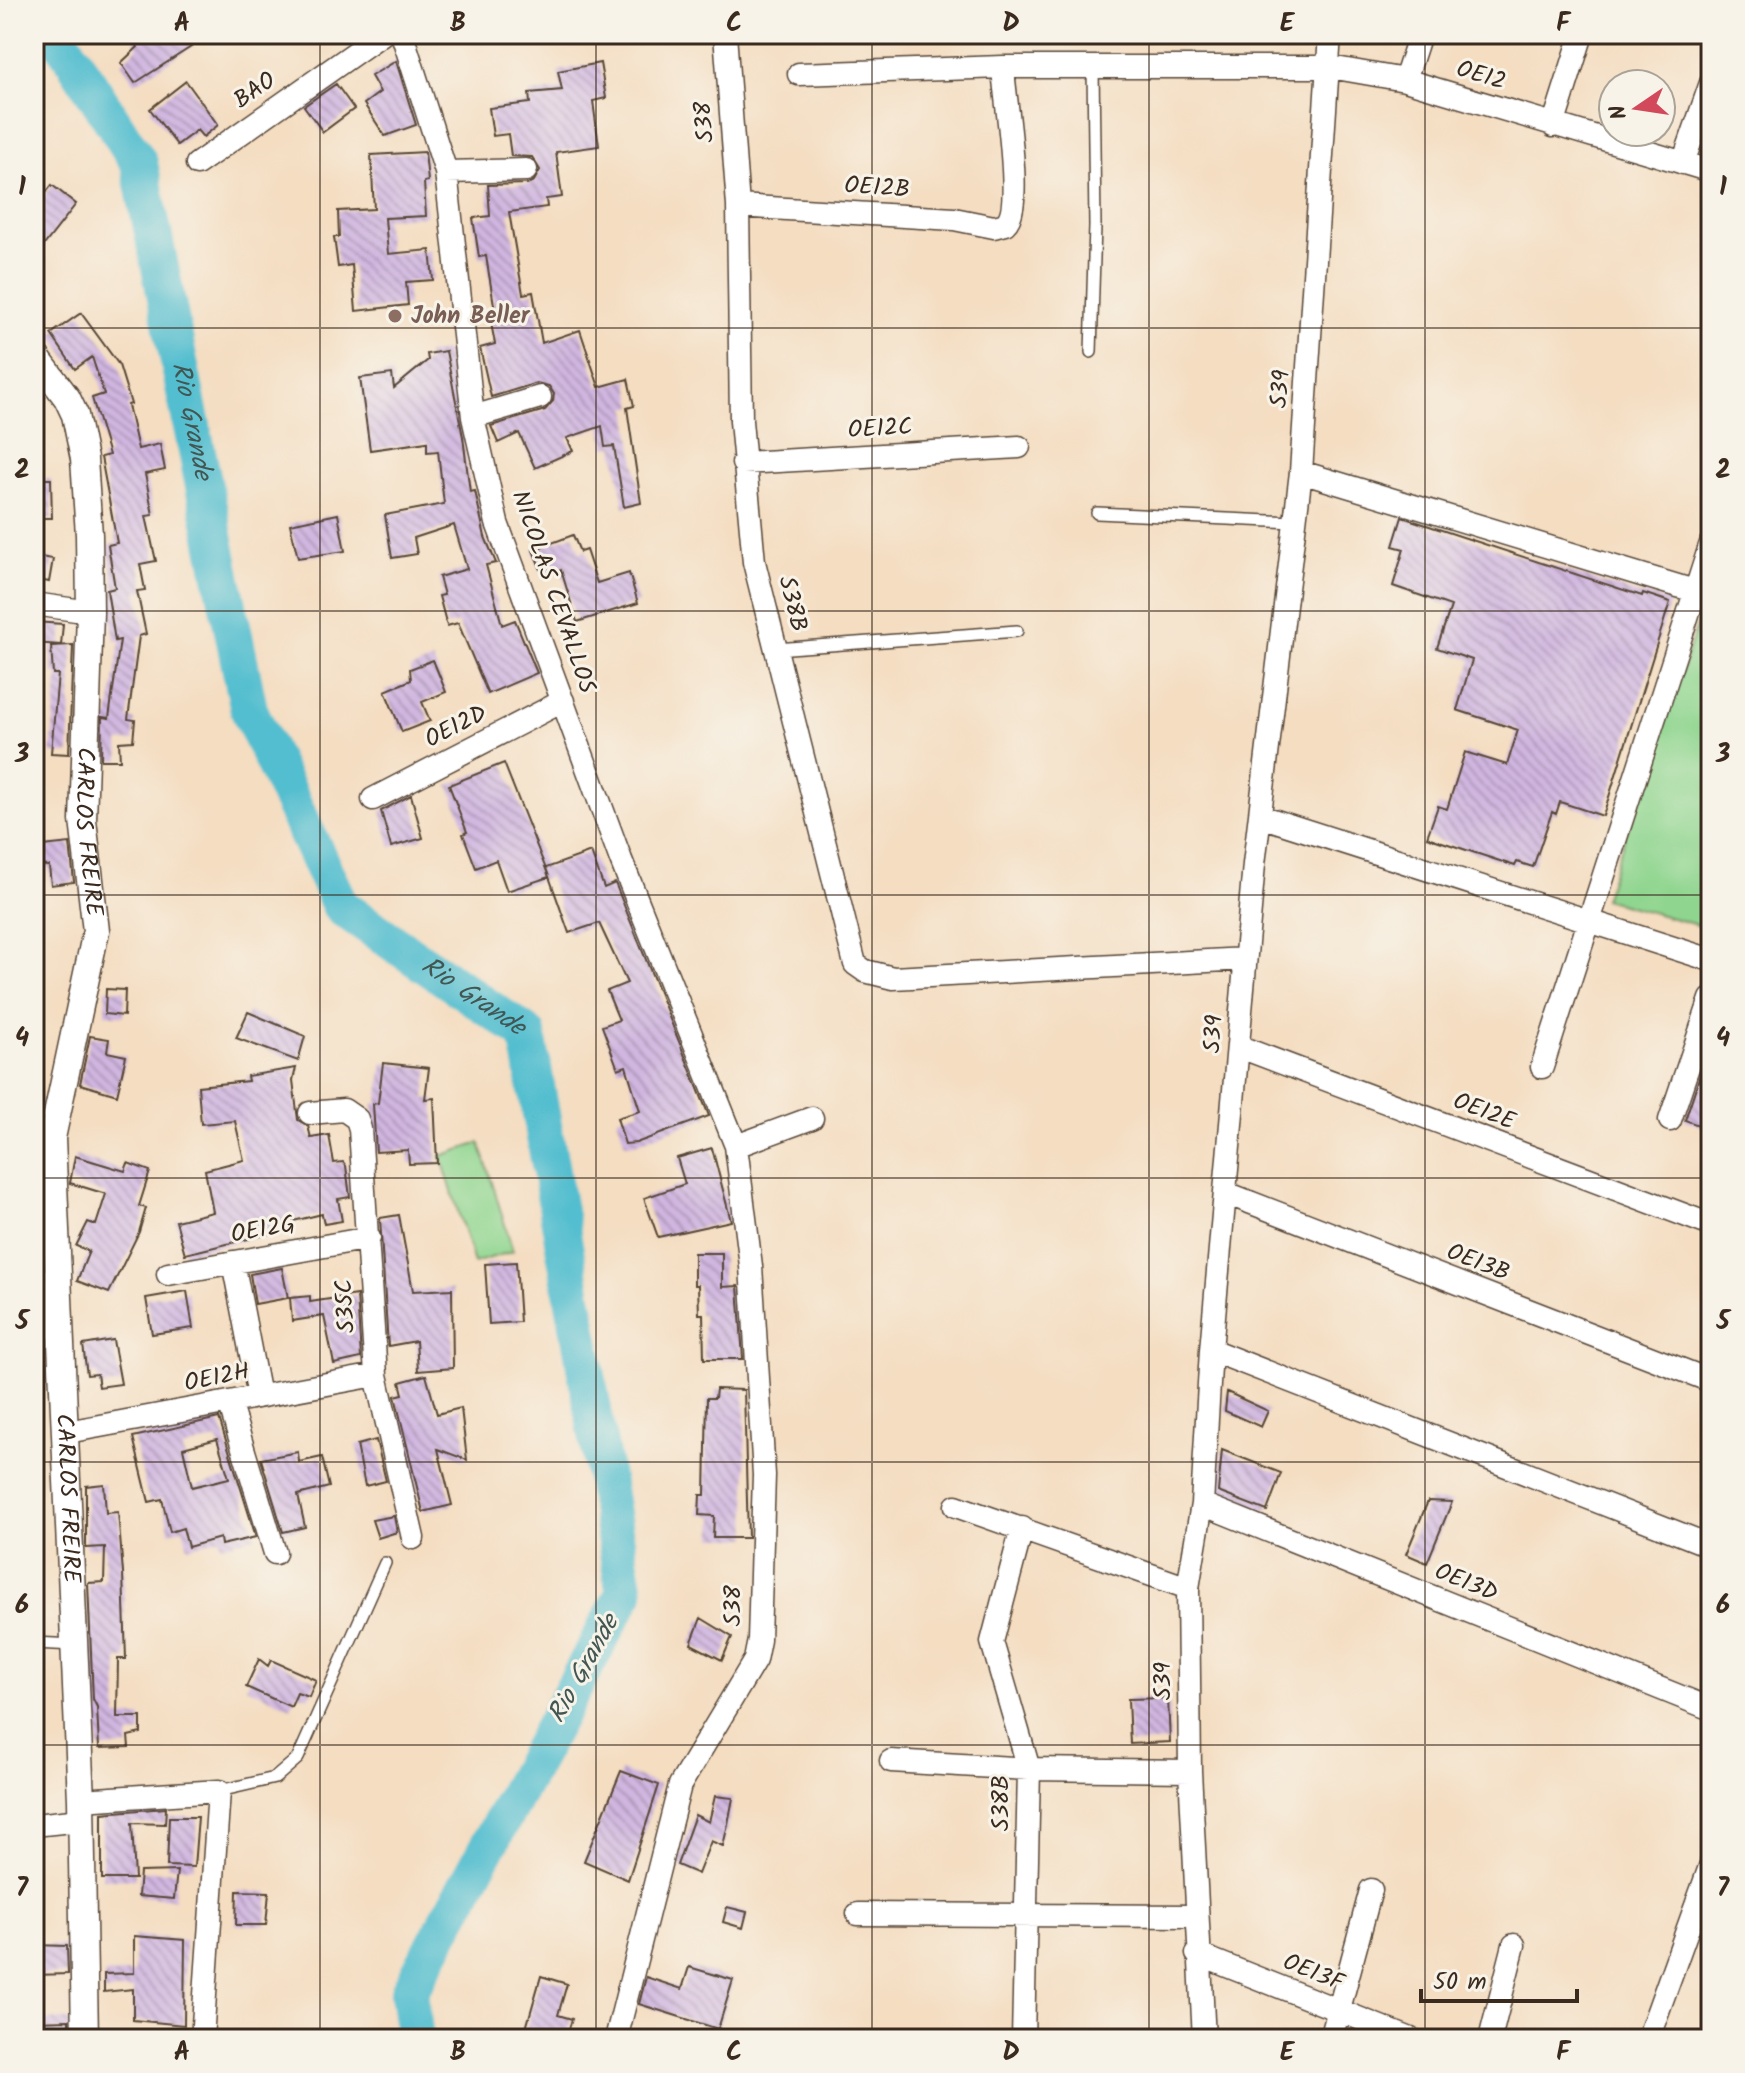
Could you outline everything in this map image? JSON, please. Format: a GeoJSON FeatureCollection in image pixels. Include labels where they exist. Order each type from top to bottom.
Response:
{"type":"FeatureCollection","features":[{"type":"Feature","properties":{"kind":"street","name":"BAO"},"geometry":{"type":"LineString","coordinates":[[197,164],[382,34]]}},
{"type":"Feature","properties":{"kind":"street","name":"NICOLAS CEVALLOS"},"geometry":{"type":"LineString","coordinates":[[402,34],[446,172],[473,417],[497,523],[621,860],[736,1146]]}},
{"type":"Feature","properties":{"kind":"street","name":"S38"},"geometry":{"type":"LineString","coordinates":[[725,34],[738,206]]}},
{"type":"Feature","properties":{"kind":"street","name":"S39"},"geometry":{"type":"LineString","coordinates":[[1204,2039],[1195,1916],[1188,1588],[1202,1504],[1211,1350],[1240,1047],[1245,959],[1301,472],[1330,34]]}},
{"type":"Feature","properties":{"kind":"street"},"geometry":{"type":"LineString","coordinates":[[1405,80],[1420,34]]}},
{"type":"Feature","properties":{"kind":"street"},"geometry":{"type":"LineString","coordinates":[[1553,126],[1582,34]]}},
{"type":"Feature","properties":{"kind":"street","name":"OE12B"},"geometry":{"type":"LineString","coordinates":[[738,206],[954,219],[994,227],[1010,221],[1014,210],[1014,188],[1003,67]]}},
{"type":"Feature","properties":{"kind":"street","name":"OE12"},"geometry":{"type":"LineString","coordinates":[[799,74],[1003,67],[1330,67],[1405,80],[1711,171]]}},
{"type":"Feature","properties":{"kind":"street"},"geometry":{"type":"LineString","coordinates":[[1683,163],[1710,88]]}},
{"type":"Feature","properties":{"kind":"street"},"geometry":{"type":"LineString","coordinates":[[446,172],[526,170]]}},
{"type":"Feature","properties":{"kind":"street","name":"S38B"},"geometry":{"type":"LineString","coordinates":[[738,206],[743,463],[754,562],[855,964],[865,971],[893,978],[1245,959]]}},
{"type":"Feature","properties":{"kind":"street","name":"CARLOS FREIRE"},"geometry":{"type":"LineString","coordinates":[[34,354],[67,398],[75,415],[84,459],[90,612],[83,808],[96,931],[52,1138],[75,1645],[85,2039]]}},
{"type":"Feature","properties":{"kind":"street"},"geometry":{"type":"LineString","coordinates":[[473,417],[540,397]]}},
{"type":"Feature","properties":{"kind":"street","name":"OE12C"},"geometry":{"type":"LineString","coordinates":[[743,463],[1019,447]]}},
{"type":"Feature","properties":{"kind":"street"},"geometry":{"type":"LineString","coordinates":[[1301,472],[1702,594]]}},
{"type":"Feature","properties":{"kind":"street"},"geometry":{"type":"LineString","coordinates":[[1542,1067],[1589,920],[1702,594],[1711,543]]}},
{"type":"Feature","properties":{"kind":"street"},"geometry":{"type":"LineString","coordinates":[[34,604],[90,612]]}},
{"type":"Feature","properties":{"kind":"street","name":"OE12D"},"geometry":{"type":"LineString","coordinates":[[373,799],[563,701]]}},
{"type":"Feature","properties":{"kind":"street"},"geometry":{"type":"LineString","coordinates":[[1260,816],[1711,960]]}},
{"type":"Feature","properties":{"kind":"street"},"geometry":{"type":"LineString","coordinates":[[1670,1120],[1711,999]]}},
{"type":"Feature","properties":{"kind":"street","name":"OE12E"},"geometry":{"type":"LineString","coordinates":[[1240,1047],[1711,1225]]}},
{"type":"Feature","properties":{"kind":"street","name":"S35C"},"geometry":{"type":"LineString","coordinates":[[310,1113],[344,1110],[357,1119],[369,1238],[376,1375],[413,1538]]}},
{"type":"Feature","properties":{"kind":"street"},"geometry":{"type":"LineString","coordinates":[[736,1146],[812,1118]]}},
{"type":"Feature","properties":{"kind":"street","name":"S38"},"geometry":{"type":"LineString","coordinates":[[616,2039],[680,1785],[755,1660],[759,1640],[764,1475],[751,1266],[736,1146]]}},
{"type":"Feature","properties":{"kind":"street","name":"OE13B"},"geometry":{"type":"LineString","coordinates":[[1226,1193],[1711,1381]]}},
{"type":"Feature","properties":{"kind":"street","name":"OE12G"},"geometry":{"type":"LineString","coordinates":[[168,1274],[369,1238]]}},
{"type":"Feature","properties":{"kind":"street"},"geometry":{"type":"LineString","coordinates":[[233,1262],[259,1396]]}},
{"type":"Feature","properties":{"kind":"street"},"geometry":{"type":"LineString","coordinates":[[1211,1350],[1711,1546]]}},
{"type":"Feature","properties":{"kind":"street","name":"OE12H"},"geometry":{"type":"LineString","coordinates":[[67,1432],[376,1375]]}},
{"type":"Feature","properties":{"kind":"street"},"geometry":{"type":"LineString","coordinates":[[229,1402],[275,1553]]}},
{"type":"Feature","properties":{"kind":"street","name":"OE13D"},"geometry":{"type":"LineString","coordinates":[[1202,1504],[1711,1709]]}},
{"type":"Feature","properties":{"kind":"street"},"geometry":{"type":"LineString","coordinates":[[956,1506],[1188,1588]]}},
{"type":"Feature","properties":{"kind":"street","name":"S38B"},"geometry":{"type":"LineString","coordinates":[[1022,1528],[992,1642],[1029,1769],[1023,2039]]}},
{"type":"Feature","properties":{"kind":"street"},"geometry":{"type":"LineString","coordinates":[[891,1761],[1029,1769],[1190,1771]]}},
{"type":"Feature","properties":{"kind":"street"},"geometry":{"type":"LineString","coordinates":[[34,1825],[81,1810],[219,1791],[202,2039]]}},
{"type":"Feature","properties":{"kind":"street"},"geometry":{"type":"LineString","coordinates":[[1648,2039],[1711,1864]]}},
{"type":"Feature","properties":{"kind":"street"},"geometry":{"type":"LineString","coordinates":[[1331,2039],[1371,1890]]}},
{"type":"Feature","properties":{"kind":"street"},"geometry":{"type":"LineString","coordinates":[[858,1914],[1195,1916]]}},
{"type":"Feature","properties":{"kind":"street"},"geometry":{"type":"LineString","coordinates":[[1490,2039],[1514,1945]]}},
{"type":"Feature","properties":{"kind":"street","name":"OE13F"},"geometry":{"type":"LineString","coordinates":[[1197,1954],[1411,2039]]}},
{"type":"Feature","properties":{"kind":"lane"},"geometry":{"type":"LineString","coordinates":[[1091,352],[1095,226],[1093,67]]}},
{"type":"Feature","properties":{"kind":"lane"},"geometry":{"type":"LineString","coordinates":[[1097,513],[1294,522]]}},
{"type":"Feature","properties":{"kind":"lane"},"geometry":{"type":"LineString","coordinates":[[776,649],[1017,631]]}},
{"type":"Feature","properties":{"kind":"lane"},"geometry":{"type":"LineString","coordinates":[[219,1791],[275,1778],[298,1758],[385,1563]]}},
{"type":"Feature","properties":{"kind":"lane"},"geometry":{"type":"LineString","coordinates":[[34,1643],[75,1645]]}},
{"type":"Feature","properties":{"kind":"green space"},"geometry":{"type":"Polygon","coordinates":[[[1705,602],[1711,604],[1711,929],[1604,899],[1705,602]]]}},
{"type":"Feature","properties":{"kind":"green space"},"geometry":{"type":"Polygon","coordinates":[[[480,1143],[513,1251],[474,1263],[441,1156],[480,1143]]]}},
{"type":"Feature","properties":{"kind":"building"},"geometry":{"type":"Polygon","coordinates":[[[144,34],[181,34],[191,47],[135,83],[121,63],[138,47],[134,41],[144,34]]]}},
{"type":"Feature","properties":{"kind":"building"},"geometry":{"type":"Polygon","coordinates":[[[396,61],[416,125],[385,136],[364,104],[380,92],[371,76],[396,61]]]}},
{"type":"Feature","properties":{"kind":"building"},"geometry":{"type":"Polygon","coordinates":[[[600,63],[606,98],[593,101],[599,146],[556,152],[562,197],[546,199],[547,207],[509,212],[523,294],[533,292],[542,343],[580,330],[599,387],[628,379],[634,406],[627,408],[641,503],[624,507],[614,446],[605,447],[602,426],[567,438],[573,451],[535,468],[519,433],[498,443],[491,426],[545,410],[553,401],[554,394],[549,386],[537,383],[491,397],[480,348],[495,344],[489,312],[495,311],[486,256],[479,257],[473,218],[490,216],[488,185],[527,184],[534,181],[540,170],[532,157],[511,156],[508,134],[493,136],[489,108],[530,103],[529,93],[562,90],[558,71],[600,63]]]}},
{"type":"Feature","properties":{"kind":"building"},"geometry":{"type":"Polygon","coordinates":[[[186,81],[218,125],[203,137],[197,130],[177,145],[150,109],[186,81]]]}},
{"type":"Feature","properties":{"kind":"building"},"geometry":{"type":"Polygon","coordinates":[[[336,84],[354,109],[323,132],[304,106],[336,84]]]}},
{"type":"Feature","properties":{"kind":"building"},"geometry":{"type":"Polygon","coordinates":[[[425,152],[428,181],[424,182],[426,216],[385,218],[388,254],[430,250],[433,280],[406,282],[408,305],[356,311],[352,265],[338,267],[334,237],[339,237],[338,211],[374,209],[371,155],[425,152]]]}},
{"type":"Feature","properties":{"kind":"building"},"geometry":{"type":"Polygon","coordinates":[[[52,185],[76,204],[34,258],[34,208],[52,185]]]}},
{"type":"Feature","properties":{"kind":"building"},"geometry":{"type":"Polygon","coordinates":[[[81,313],[119,365],[131,404],[128,405],[138,449],[160,444],[165,470],[145,474],[153,515],[146,516],[156,561],[140,564],[145,590],[137,591],[146,634],[139,636],[128,719],[135,720],[133,741],[119,742],[120,760],[101,760],[102,717],[109,718],[120,640],[115,641],[107,590],[115,588],[108,545],[117,543],[101,457],[109,455],[92,398],[104,394],[92,357],[75,369],[51,334],[81,313]]]}},
{"type":"Feature","properties":{"kind":"building"},"geometry":{"type":"Polygon","coordinates":[[[446,351],[470,492],[475,491],[485,537],[496,563],[486,565],[502,625],[515,620],[537,673],[488,694],[458,623],[447,626],[439,596],[444,595],[439,577],[467,569],[454,525],[414,538],[417,554],[392,558],[385,515],[444,504],[438,451],[427,452],[427,442],[370,450],[360,378],[392,374],[394,388],[428,360],[427,354],[446,351]]]}},
{"type":"Feature","properties":{"kind":"building"},"geometry":{"type":"Polygon","coordinates":[[[34,479],[51,479],[52,518],[34,518],[34,479]]]}},
{"type":"Feature","properties":{"kind":"building"},"geometry":{"type":"Polygon","coordinates":[[[338,514],[345,551],[298,558],[290,524],[338,514]]]}},
{"type":"Feature","properties":{"kind":"building"},"geometry":{"type":"Polygon","coordinates":[[[1402,517],[1642,596],[1643,593],[1670,602],[1603,816],[1560,802],[1556,814],[1552,812],[1533,867],[1517,862],[1515,866],[1427,837],[1438,806],[1447,809],[1465,752],[1507,765],[1518,730],[1457,710],[1472,660],[1437,648],[1451,606],[1393,586],[1404,549],[1393,546],[1402,517]]]}},
{"type":"Feature","properties":{"kind":"building"},"geometry":{"type":"Polygon","coordinates":[[[573,535],[580,552],[586,550],[597,583],[629,573],[638,603],[577,622],[561,570],[544,577],[533,550],[573,535]]]}},
{"type":"Feature","properties":{"kind":"building"},"geometry":{"type":"Polygon","coordinates":[[[34,556],[53,559],[49,582],[34,579],[34,556]]]}},
{"type":"Feature","properties":{"kind":"building"},"geometry":{"type":"Polygon","coordinates":[[[34,622],[63,624],[61,645],[34,643],[34,622]]]}},
{"type":"Feature","properties":{"kind":"building"},"geometry":{"type":"Polygon","coordinates":[[[73,645],[69,754],[51,753],[58,674],[53,674],[51,646],[73,645]]]}},
{"type":"Feature","properties":{"kind":"building"},"geometry":{"type":"Polygon","coordinates":[[[433,660],[446,692],[422,702],[430,721],[402,732],[385,691],[411,680],[410,669],[433,660]]]}},
{"type":"Feature","properties":{"kind":"building"},"geometry":{"type":"Polygon","coordinates":[[[504,763],[549,877],[507,891],[496,860],[476,868],[463,834],[467,832],[449,785],[504,763]]]}},
{"type":"Feature","properties":{"kind":"building"},"geometry":{"type":"Polygon","coordinates":[[[411,795],[423,838],[391,847],[381,811],[411,795]]]}},
{"type":"Feature","properties":{"kind":"building"},"geometry":{"type":"Polygon","coordinates":[[[70,843],[74,882],[51,885],[49,866],[34,865],[34,847],[70,843]]]}},
{"type":"Feature","properties":{"kind":"building"},"geometry":{"type":"Polygon","coordinates":[[[591,852],[604,888],[615,883],[709,1116],[636,1143],[625,1144],[617,1118],[640,1111],[626,1066],[618,1069],[602,1026],[619,1020],[607,991],[627,983],[599,923],[569,933],[546,868],[591,852]]]}},
{"type":"Feature","properties":{"kind":"building"},"geometry":{"type":"Polygon","coordinates":[[[106,989],[125,990],[124,1016],[105,1014],[106,989]]]}},
{"type":"Feature","properties":{"kind":"building"},"geometry":{"type":"Polygon","coordinates":[[[248,1012],[305,1036],[298,1061],[236,1038],[248,1012]]]}},
{"type":"Feature","properties":{"kind":"building"},"geometry":{"type":"Polygon","coordinates":[[[90,1036],[109,1039],[107,1052],[126,1056],[117,1095],[80,1084],[90,1036]]]}},
{"type":"Feature","properties":{"kind":"building"},"geometry":{"type":"Polygon","coordinates":[[[1711,1048],[1711,1130],[1685,1120],[1711,1048]]]}},
{"type":"Feature","properties":{"kind":"building"},"geometry":{"type":"Polygon","coordinates":[[[383,1063],[429,1068],[425,1099],[434,1098],[437,1163],[409,1164],[408,1150],[376,1152],[373,1104],[378,1103],[383,1063]]]}},
{"type":"Feature","properties":{"kind":"building"},"geometry":{"type":"Polygon","coordinates":[[[296,1068],[293,1080],[298,1120],[308,1126],[311,1138],[329,1135],[334,1163],[343,1162],[346,1166],[350,1197],[338,1199],[342,1221],[324,1224],[322,1214],[285,1223],[286,1230],[185,1254],[176,1221],[213,1212],[205,1170],[244,1160],[235,1121],[201,1124],[198,1086],[248,1081],[247,1076],[296,1068]]]}},
{"type":"Feature","properties":{"kind":"building"},"geometry":{"type":"Polygon","coordinates":[[[712,1148],[731,1221],[658,1237],[644,1198],[685,1184],[677,1158],[712,1148]]]}},
{"type":"Feature","properties":{"kind":"building"},"geometry":{"type":"Polygon","coordinates":[[[75,1156],[125,1171],[128,1163],[150,1171],[139,1206],[146,1208],[139,1232],[109,1293],[77,1281],[89,1251],[76,1246],[88,1222],[96,1225],[106,1194],[70,1183],[75,1156]]]}},
{"type":"Feature","properties":{"kind":"building"},"geometry":{"type":"Polygon","coordinates":[[[399,1215],[413,1291],[452,1289],[453,1368],[418,1371],[416,1341],[388,1346],[380,1218],[399,1215]]]}},
{"type":"Feature","properties":{"kind":"building"},"geometry":{"type":"Polygon","coordinates":[[[694,1253],[722,1253],[722,1287],[738,1286],[743,1359],[704,1359],[703,1314],[699,1314],[698,1285],[694,1285],[694,1253]]]}},
{"type":"Feature","properties":{"kind":"building"},"geometry":{"type":"Polygon","coordinates":[[[516,1262],[520,1322],[489,1324],[485,1264],[516,1262]]]}},
{"type":"Feature","properties":{"kind":"building"},"geometry":{"type":"Polygon","coordinates":[[[282,1268],[288,1298],[255,1304],[250,1274],[282,1268]]]}},
{"type":"Feature","properties":{"kind":"building"},"geometry":{"type":"Polygon","coordinates":[[[187,1291],[193,1328],[152,1334],[146,1298],[187,1291]]]}},
{"type":"Feature","properties":{"kind":"building"},"geometry":{"type":"Polygon","coordinates":[[[357,1295],[361,1358],[334,1364],[324,1316],[292,1321],[290,1298],[310,1296],[310,1302],[357,1295]]]}},
{"type":"Feature","properties":{"kind":"building"},"geometry":{"type":"Polygon","coordinates":[[[113,1340],[121,1384],[99,1387],[97,1374],[87,1375],[83,1345],[113,1340]]]}},
{"type":"Feature","properties":{"kind":"building"},"geometry":{"type":"Polygon","coordinates":[[[426,1375],[437,1414],[461,1408],[467,1460],[438,1449],[452,1505],[423,1512],[395,1396],[403,1394],[400,1382],[426,1375]]]}},
{"type":"Feature","properties":{"kind":"building"},"geometry":{"type":"Polygon","coordinates":[[[716,1389],[744,1390],[748,1538],[713,1538],[714,1516],[699,1515],[700,1495],[705,1495],[707,1398],[715,1398],[716,1389]]]}},
{"type":"Feature","properties":{"kind":"building"},"geometry":{"type":"Polygon","coordinates":[[[1227,1392],[1268,1411],[1261,1427],[1225,1411],[1227,1392]]]}},
{"type":"Feature","properties":{"kind":"building"},"geometry":{"type":"Polygon","coordinates":[[[219,1418],[256,1537],[221,1545],[220,1538],[188,1547],[183,1528],[170,1532],[162,1499],[149,1502],[133,1437],[219,1418]],[[217,1439],[183,1448],[192,1487],[229,1478],[217,1439]]]}},
{"type":"Feature","properties":{"kind":"building"},"geometry":{"type":"Polygon","coordinates":[[[376,1440],[386,1481],[365,1486],[357,1445],[376,1440]]]}},
{"type":"Feature","properties":{"kind":"building"},"geometry":{"type":"Polygon","coordinates":[[[1222,1450],[1281,1473],[1267,1511],[1218,1492],[1222,1450]]]}},
{"type":"Feature","properties":{"kind":"building"},"geometry":{"type":"Polygon","coordinates":[[[298,1452],[299,1462],[322,1457],[329,1487],[298,1495],[305,1527],[283,1532],[261,1459],[298,1452]]]}},
{"type":"Feature","properties":{"kind":"building"},"geometry":{"type":"Polygon","coordinates":[[[104,1484],[106,1513],[118,1512],[123,1573],[126,1659],[118,1659],[117,1717],[141,1717],[141,1733],[128,1736],[129,1747],[99,1748],[97,1707],[93,1699],[88,1583],[104,1582],[105,1547],[86,1548],[86,1486],[104,1484]]]}},
{"type":"Feature","properties":{"kind":"building"},"geometry":{"type":"Polygon","coordinates":[[[1428,1501],[1452,1502],[1427,1563],[1406,1554],[1428,1501]]]}},
{"type":"Feature","properties":{"kind":"building"},"geometry":{"type":"Polygon","coordinates":[[[394,1516],[397,1532],[378,1538],[372,1520],[394,1516]]]}},
{"type":"Feature","properties":{"kind":"building"},"geometry":{"type":"Polygon","coordinates":[[[701,1618],[732,1637],[722,1660],[691,1644],[701,1618]]]}},
{"type":"Feature","properties":{"kind":"building"},"geometry":{"type":"Polygon","coordinates":[[[259,1659],[268,1666],[271,1660],[316,1680],[309,1697],[297,1693],[291,1707],[246,1687],[259,1659]]]}},
{"type":"Feature","properties":{"kind":"building"},"geometry":{"type":"Polygon","coordinates":[[[1168,1698],[1170,1742],[1130,1744],[1128,1699],[1168,1698]]]}},
{"type":"Feature","properties":{"kind":"building"},"geometry":{"type":"Polygon","coordinates":[[[621,1771],[659,1785],[628,1880],[584,1861],[621,1771]]]}},
{"type":"Feature","properties":{"kind":"building"},"geometry":{"type":"Polygon","coordinates":[[[715,1796],[733,1798],[728,1824],[723,1846],[711,1841],[698,1874],[677,1865],[695,1815],[709,1822],[715,1796]]]}},
{"type":"Feature","properties":{"kind":"building"},"geometry":{"type":"Polygon","coordinates":[[[166,1808],[165,1824],[132,1823],[135,1879],[102,1879],[102,1813],[166,1808]]]}},
{"type":"Feature","properties":{"kind":"building"},"geometry":{"type":"Polygon","coordinates":[[[169,1817],[198,1817],[194,1867],[167,1866],[169,1817]]]}},
{"type":"Feature","properties":{"kind":"building"},"geometry":{"type":"Polygon","coordinates":[[[177,1871],[174,1899],[138,1896],[140,1872],[177,1871]]]}},
{"type":"Feature","properties":{"kind":"building"},"geometry":{"type":"Polygon","coordinates":[[[237,1891],[269,1892],[266,1925],[236,1925],[237,1891]]]}},
{"type":"Feature","properties":{"kind":"building"},"geometry":{"type":"Polygon","coordinates":[[[727,1907],[747,1912],[743,1928],[723,1922],[727,1907]]]}},
{"type":"Feature","properties":{"kind":"building"},"geometry":{"type":"Polygon","coordinates":[[[134,1936],[185,1940],[184,2025],[133,2020],[133,1989],[104,1992],[104,1974],[134,1973],[134,1936]]]}},
{"type":"Feature","properties":{"kind":"building"},"geometry":{"type":"Polygon","coordinates":[[[34,1945],[67,1946],[68,1974],[34,1975],[34,1945]]]}},
{"type":"Feature","properties":{"kind":"building"},"geometry":{"type":"Polygon","coordinates":[[[689,1967],[733,1980],[718,2029],[639,2004],[646,1977],[682,1989],[689,1967]]]}},
{"type":"Feature","properties":{"kind":"building"},"geometry":{"type":"Polygon","coordinates":[[[541,1976],[567,1984],[558,2015],[572,2019],[566,2039],[523,2039],[541,1976]]]}},
{"type":"Feature","properties":{"kind":"building"},"geometry":{"type":"Polygon","coordinates":[[[69,2020],[69,2039],[34,2039],[34,2021],[69,2020]]]}},
{"type":"Feature","properties":{"kind":"waterway","name":"Rio Grande"},"geometry":{"type":"LineString","coordinates":[[57,34],[139,163],[249,710],[341,907],[527,1034],[625,1593],[409,1992],[415,2039]]}},
{"type":"Feature","properties":{"kind":"place","name":"John Beller"},"geometry":{"type":"Point","coordinates":[395,316]}}]}
